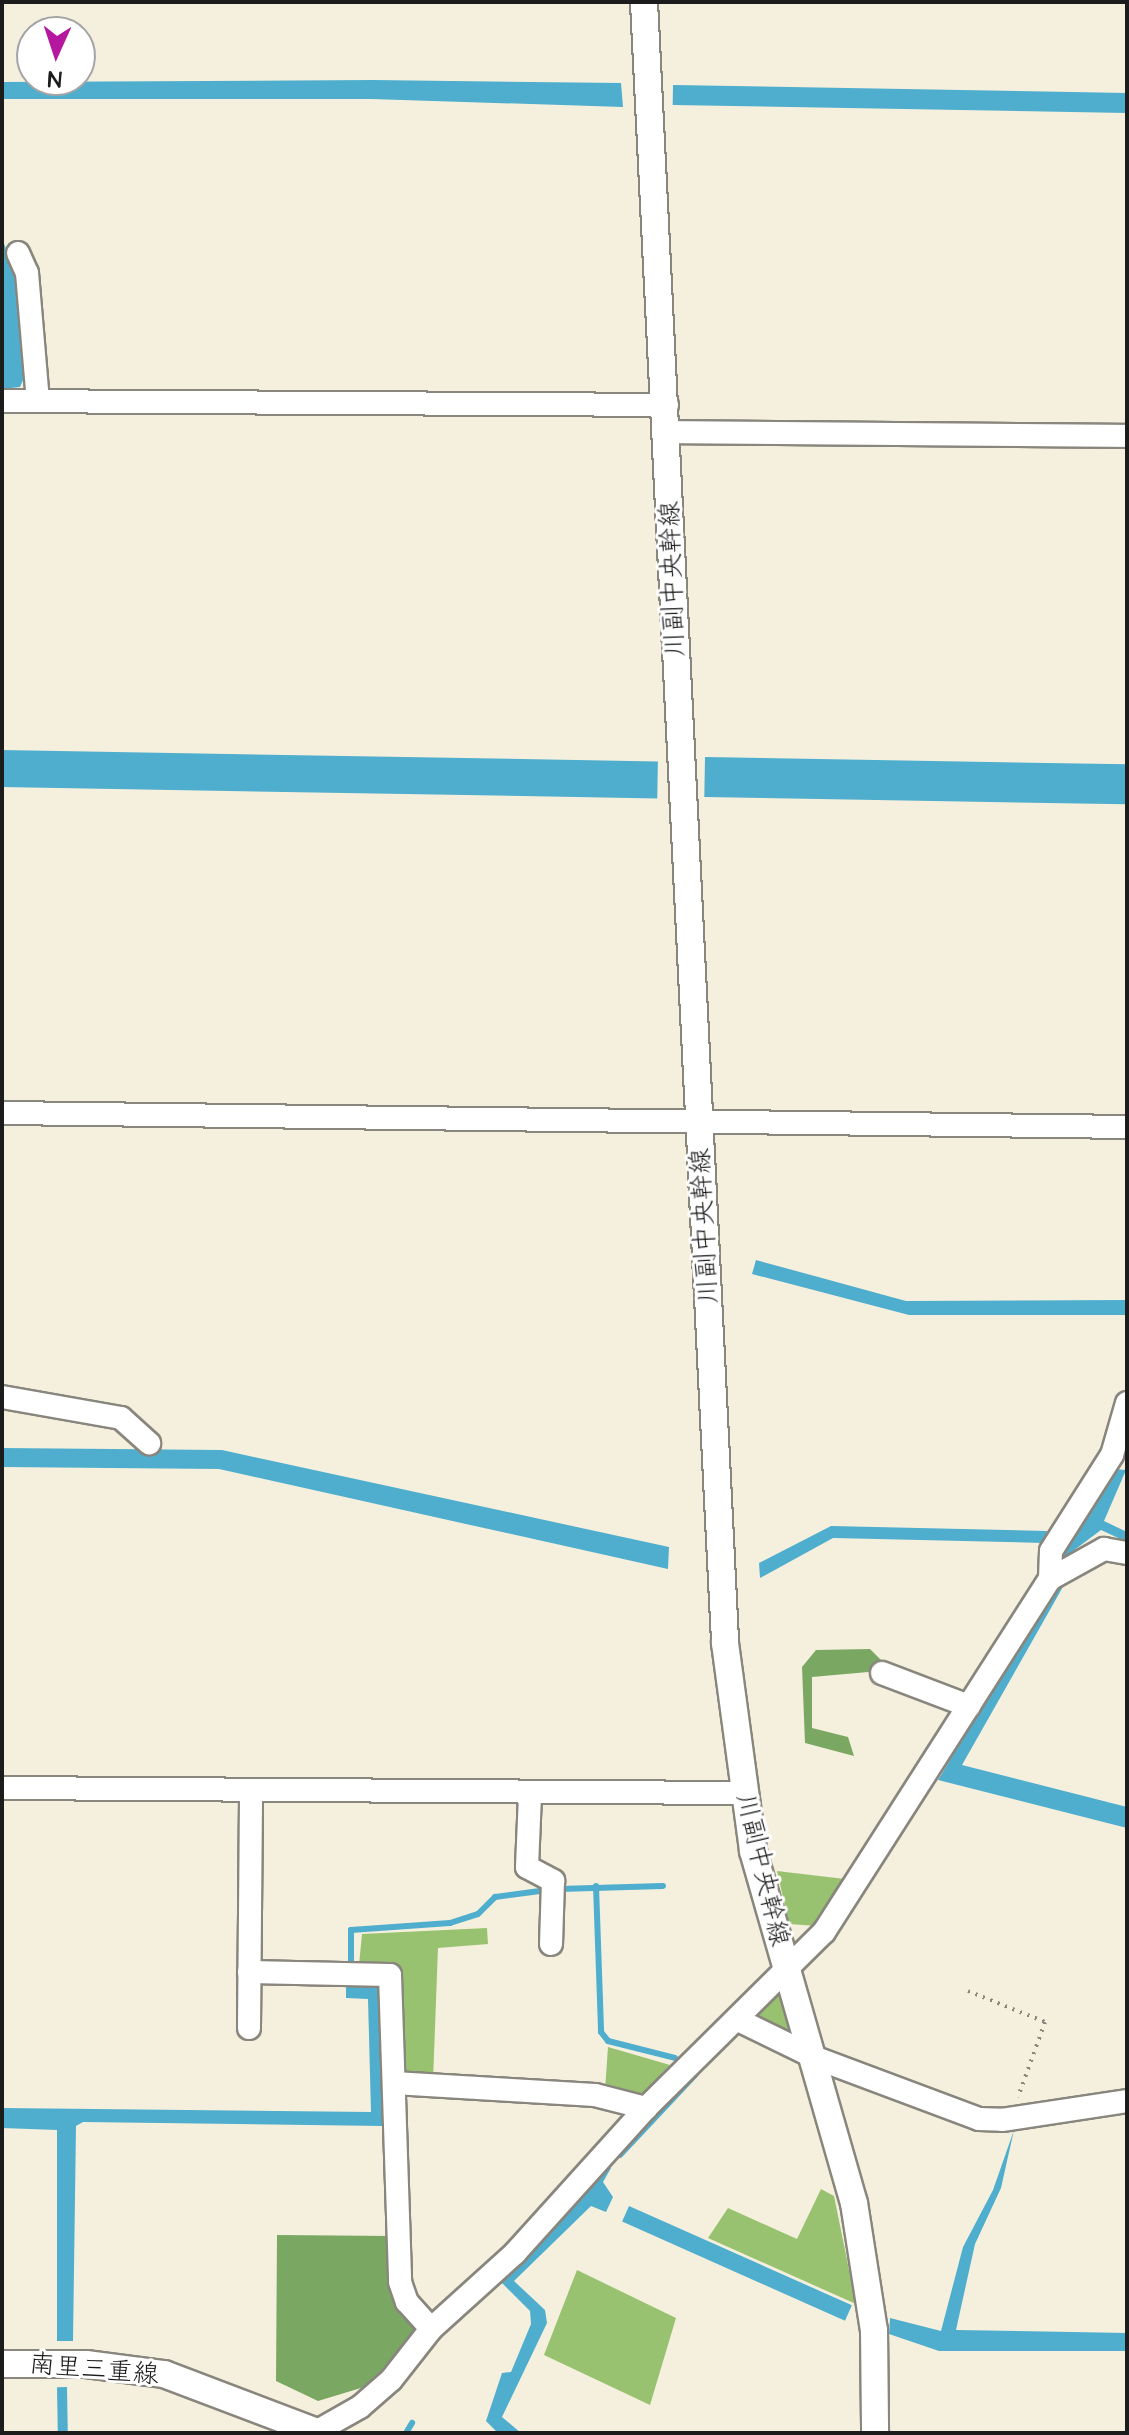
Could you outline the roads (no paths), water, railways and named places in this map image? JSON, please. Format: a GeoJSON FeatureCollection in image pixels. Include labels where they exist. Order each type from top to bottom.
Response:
{"type":"FeatureCollection","features":[{"type":"Feature","properties":{"kind":"street","name":"川副中央幹線"},"geometry":{"type":"LineString","coordinates":[[644,2],[667,405],[725,1643],[742,1793],[787,1973],[816,2058],[854,2203],[872,2316],[875,2433]]}},
{"type":"Feature","properties":{"kind":"street"},"geometry":{"type":"LineString","coordinates":[[18,253],[27,273],[38,401]]}},
{"type":"Feature","properties":{"kind":"street"},"geometry":{"type":"LineString","coordinates":[[2,401],[667,405]]}},
{"type":"Feature","properties":{"kind":"street"},"geometry":{"type":"LineString","coordinates":[[667,432],[1127,436]]}},
{"type":"Feature","properties":{"kind":"street"},"geometry":{"type":"LineString","coordinates":[[2,1113],[1127,1127]]}},
{"type":"Feature","properties":{"kind":"street"},"geometry":{"type":"LineString","coordinates":[[2,1397],[121,1418],[149,1443]]}},
{"type":"Feature","properties":{"kind":"street"},"geometry":{"type":"LineString","coordinates":[[1050,1579],[1051,1551],[1112,1455],[1127,1403]]}},
{"type":"Feature","properties":{"kind":"street"},"geometry":{"type":"LineString","coordinates":[[317,2433],[360,2407],[391,2380],[431,2329],[515,2253],[646,2108],[787,1973],[824,1932],[1050,1579],[1104,1549],[1127,1553]]}},
{"type":"Feature","properties":{"kind":"street"},"geometry":{"type":"LineString","coordinates":[[882,1673],[969,1706]]}},
{"type":"Feature","properties":{"kind":"street"},"geometry":{"type":"LineString","coordinates":[[2,1788],[530,1795],[742,1793]]}},
{"type":"Feature","properties":{"kind":"street"},"geometry":{"type":"LineString","coordinates":[[249,2028],[251,1790]]}},
{"type":"Feature","properties":{"kind":"street"},"geometry":{"type":"LineString","coordinates":[[530,1795],[527,1867],[554,1888],[551,1944]]}},
{"type":"Feature","properties":{"kind":"street"},"geometry":{"type":"LineString","coordinates":[[249,1972],[390,1975],[400,2282],[407,2302],[431,2329]]}},
{"type":"Feature","properties":{"kind":"street"},"geometry":{"type":"LineString","coordinates":[[738,2020],[816,2058],[979,2119],[1127,2101]]}},
{"type":"Feature","properties":{"kind":"street"},"geometry":{"type":"LineString","coordinates":[[394,2083],[595,2095],[646,2108]]}},
{"type":"Feature","properties":{"kind":"street","name":"南里三重線"},"geometry":{"type":"LineString","coordinates":[[2,2364],[86,2364],[164,2374],[317,2433]]}},
{"type":"Feature","properties":{"kind":"water"},"geometry":{"type":"Polygon","coordinates":[[[96,81],[621,83],[623,107],[371,99],[2,99],[2,82],[16,82],[16,96],[96,96],[96,81]]]}},
{"type":"Feature","properties":{"kind":"water"},"geometry":{"type":"Polygon","coordinates":[[[673,85],[1127,93],[1127,113],[673,105],[673,85]]]}},
{"type":"Feature","properties":{"kind":"water"},"geometry":{"type":"Polygon","coordinates":[[[2,237],[16,282],[24,378],[20,387],[2,389],[2,237]]]}},
{"type":"Feature","properties":{"kind":"water"},"geometry":{"type":"Polygon","coordinates":[[[2,750],[658,761],[657,798],[2,787],[2,750]]]}},
{"type":"Feature","properties":{"kind":"water"},"geometry":{"type":"Polygon","coordinates":[[[705,757],[1127,764],[1126,804],[704,797],[705,757]]]}},
{"type":"Feature","properties":{"kind":"water"},"geometry":{"type":"Polygon","coordinates":[[[756,1260],[906,1301],[1127,1300],[1127,1315],[909,1315],[752,1274],[756,1260]]]}},
{"type":"Feature","properties":{"kind":"water"},"geometry":{"type":"Polygon","coordinates":[[[2,1448],[222,1450],[669,1547],[668,1569],[219,1469],[2,1467],[2,1448]]]}},
{"type":"Feature","properties":{"kind":"water"},"geometry":{"type":"Polygon","coordinates":[[[1114,1469],[1126,1470],[1104,1521],[1127,1532],[1127,1542],[1101,1530],[1061,1560],[1058,1556],[1114,1469]]]}},
{"type":"Feature","properties":{"kind":"water"},"geometry":{"type":"Polygon","coordinates":[[[831,1526],[1047,1531],[1045,1543],[833,1538],[760,1578],[759,1563],[831,1526]]]}},
{"type":"Feature","properties":{"kind":"water"},"geometry":{"type":"Polygon","coordinates":[[[1064,1585],[962,1765],[1127,1807],[1127,1828],[938,1780],[1054,1589],[1064,1585]]]}},
{"type":"Feature","properties":{"kind":"water"},"geometry":{"type":"Polygon","coordinates":[[[346,1986],[379,1987],[383,2126],[83,2122],[76,2126],[73,2341],[57,2341],[57,2130],[2,2128],[2,2108],[371,2112],[368,1999],[346,1998],[346,1986]]]}},
{"type":"Feature","properties":{"kind":"water"},"geometry":{"type":"Polygon","coordinates":[[[1014,2130],[1001,2188],[975,2244],[956,2330],[1127,2333],[1127,2351],[939,2351],[889,2334],[890,2318],[941,2331],[963,2247],[993,2190],[1014,2130]]]}},
{"type":"Feature","properties":{"kind":"water"},"geometry":{"type":"Polygon","coordinates":[[[606,2166],[611,2168],[603,2182],[613,2197],[606,2212],[591,2206],[514,2281],[545,2310],[547,2323],[502,2417],[521,2433],[498,2433],[486,2421],[502,2373],[511,2372],[531,2324],[530,2311],[499,2280],[606,2166]]]}},
{"type":"Feature","properties":{"kind":"water"},"geometry":{"type":"Polygon","coordinates":[[[629,2206],[852,2305],[845,2321],[622,2222],[629,2206]]]}},
{"type":"Feature","properties":{"kind":"water"},"geometry":{"type":"Polygon","coordinates":[[[57,2387],[67,2387],[68,2433],[58,2433],[57,2387]]]}},
{"type":"Feature","properties":{"kind":"waterway"},"geometry":{"type":"LineString","coordinates":[[596,1886],[601,2032],[608,2041],[675,2058]]}},
{"type":"Feature","properties":{"kind":"waterway"},"geometry":{"type":"LineString","coordinates":[[559,1889],[663,1886]]}},
{"type":"Feature","properties":{"kind":"waterway"},"geometry":{"type":"LineString","coordinates":[[351,1961],[351,1930],[450,1923],[478,1914],[495,1897],[548,1890]]}},
{"type":"Feature","properties":{"kind":"waterway"},"geometry":{"type":"LineString","coordinates":[[620,2155],[695,2075]]}},
{"type":"Feature","properties":{"kind":"waterway"},"geometry":{"type":"LineString","coordinates":[[406,2433],[412,2423]]}}]}
